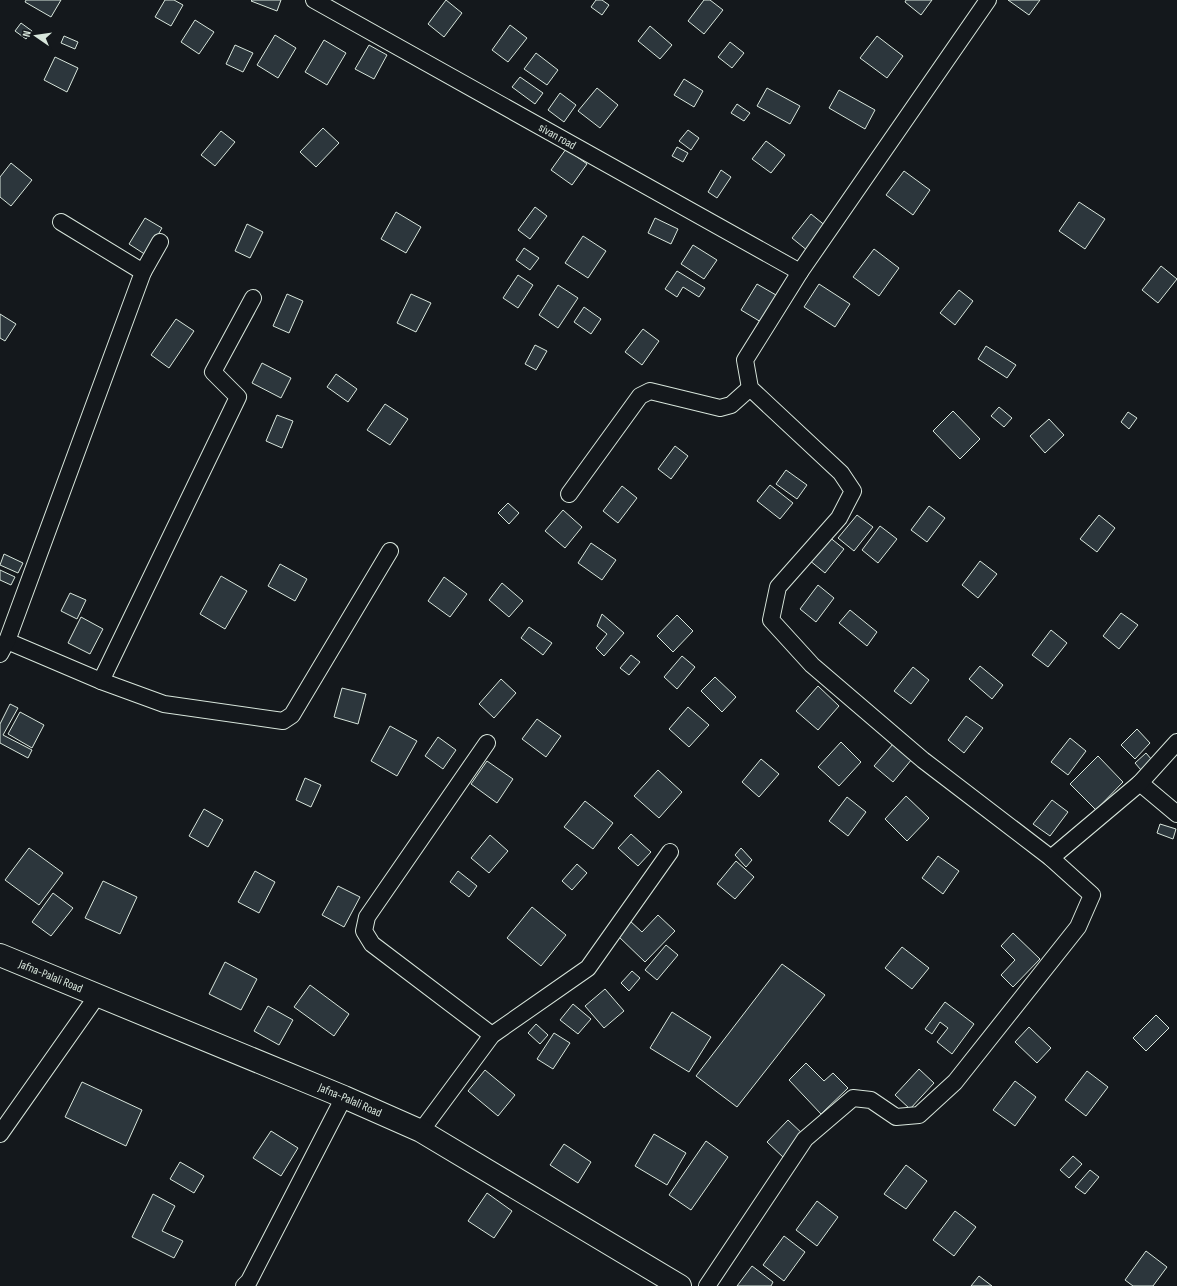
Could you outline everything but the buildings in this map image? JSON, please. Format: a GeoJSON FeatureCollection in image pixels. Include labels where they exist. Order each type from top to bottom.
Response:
{"type":"FeatureCollection","features":[{"type":"Feature","properties":{"kind":"main road","name":"Jafna-Palali Road"},"geometry":{"type":"LineString","coordinates":[[0,956],[344,1097],[421,1132],[680,1286]]}},
{"type":"Feature","properties":{"kind":"street","name":"sivan road"},"geometry":{"type":"LineString","coordinates":[[314,0],[800,272]]}},
{"type":"Feature","properties":{"kind":"street"},"geometry":{"type":"LineString","coordinates":[[707,1286],[804,1138],[852,1098],[871,1100],[896,1117],[919,1115],[956,1082],[1078,927],[1092,895],[1052,858],[923,760],[812,665],[772,620],[778,587],[839,518],[853,491],[841,473],[750,388],[745,360],[800,272],[988,0]]}},
{"type":"Feature","properties":{"kind":"street"},"geometry":{"type":"LineString","coordinates":[[61,222],[143,272]]}},
{"type":"Feature","properties":{"kind":"street"},"geometry":{"type":"LineString","coordinates":[[160,242],[143,272],[3,647],[164,704],[283,721],[292,715],[390,551]]}},
{"type":"Feature","properties":{"kind":"street"},"geometry":{"type":"LineString","coordinates":[[101,681],[238,397],[213,372],[253,298]]}},
{"type":"Feature","properties":{"kind":"street"},"geometry":{"type":"LineString","coordinates":[[569,494],[640,396],[650,391],[720,408],[731,405],[750,388]]}},
{"type":"Feature","properties":{"kind":"street"},"geometry":{"type":"LineString","coordinates":[[1052,858],[1140,783],[1177,742]]}},
{"type":"Feature","properties":{"kind":"street"},"geometry":{"type":"LineString","coordinates":[[487,743],[367,917],[364,931],[372,944],[492,1034]]}},
{"type":"Feature","properties":{"kind":"street"},"geometry":{"type":"LineString","coordinates":[[1140,783],[1177,814]]}},
{"type":"Feature","properties":{"kind":"street"},"geometry":{"type":"LineString","coordinates":[[421,1132],[492,1034],[588,968],[670,852]]}},
{"type":"Feature","properties":{"kind":"street"},"geometry":{"type":"LineString","coordinates":[[0,1134],[98,996]]}},
{"type":"Feature","properties":{"kind":"street"},"geometry":{"type":"LineString","coordinates":[[250,1284],[344,1097]]}}]}
